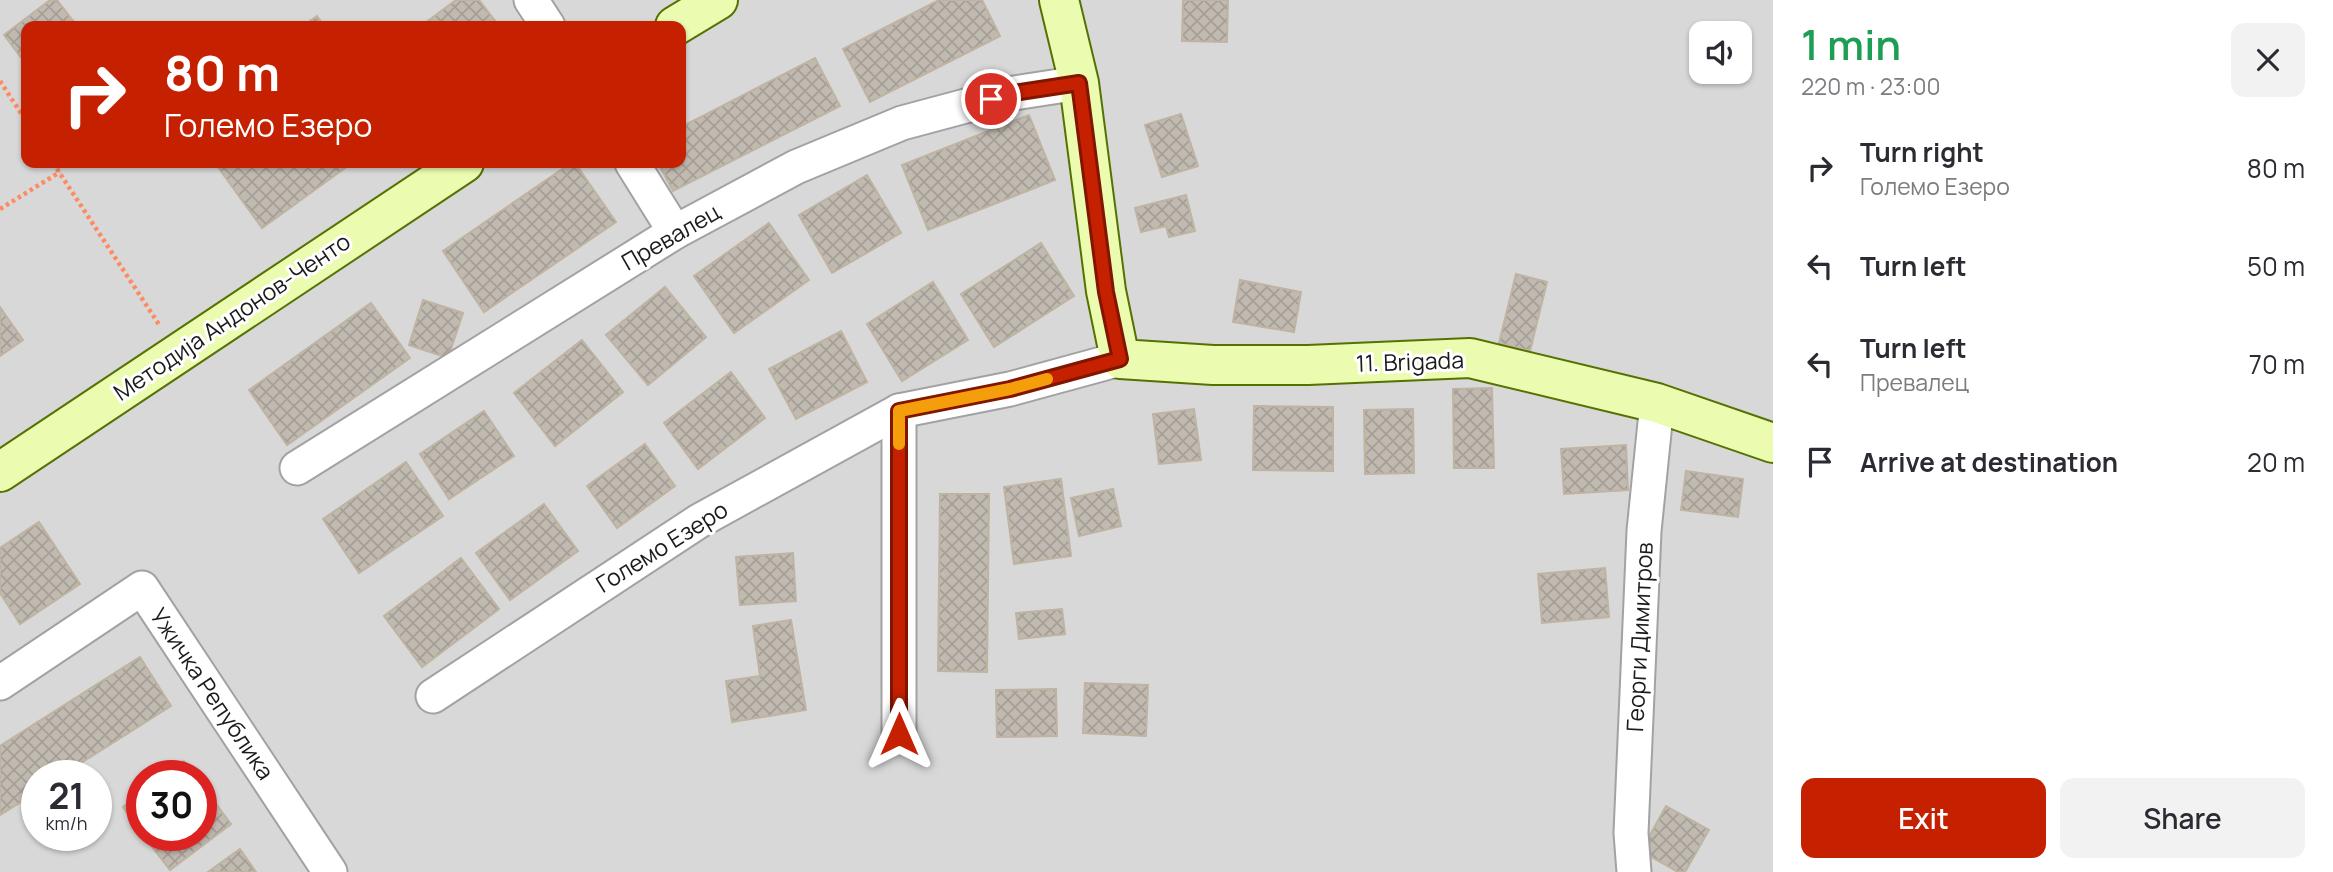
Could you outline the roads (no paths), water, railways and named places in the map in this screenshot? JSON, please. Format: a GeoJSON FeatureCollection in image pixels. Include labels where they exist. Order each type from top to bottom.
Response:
{"type":"FeatureCollection","features":[{"type":"Feature","properties":{"kind":"street"},"geometry":{"type":"LineString","coordinates":[[531,0],[545,21]]}},
{"type":"Feature","properties":{"kind":"street"},"geometry":{"type":"LineString","coordinates":[[683,21],[718,0]]}},
{"type":"Feature","properties":{"kind":"street"},"geometry":{"type":"LineString","coordinates":[[1059,0],[1079,83],[1106,292],[1120,359]]}},
{"type":"Feature","properties":{"kind":"street","name":"Превалец"},"geometry":{"type":"LineString","coordinates":[[297,468],[675,232],[796,167],[902,122],[1014,93],[1079,83]]}},
{"type":"Feature","properties":{"kind":"street","name":"Методија Андонов-Ченто"},"geometry":{"type":"LineString","coordinates":[[0,472],[457,168]]}},
{"type":"Feature","properties":{"kind":"street"},"geometry":{"type":"LineString","coordinates":[[635,168],[675,232]]}},
{"type":"Feature","properties":{"kind":"street","name":"11. Brigada"},"geometry":{"type":"LineString","coordinates":[[1120,359],[1226,365],[1470,359],[1657,403],[1773,443]]}},
{"type":"Feature","properties":{"kind":"street","name":"Големо Езеро"},"geometry":{"type":"LineString","coordinates":[[433,696],[699,521],[899,411],[1010,389],[1120,359]]}},
{"type":"Feature","properties":{"kind":"street","name":"Георги Димитров"},"geometry":{"type":"LineString","coordinates":[[1634,872],[1631,833],[1644,545],[1657,403]]}},
{"type":"Feature","properties":{"kind":"street"},"geometry":{"type":"LineString","coordinates":[[899,411],[899,734]]}},
{"type":"Feature","properties":{"kind":"street","name":"Ужичка Република"},"geometry":{"type":"LineString","coordinates":[[0,683],[142,588],[330,872]]}}]}
